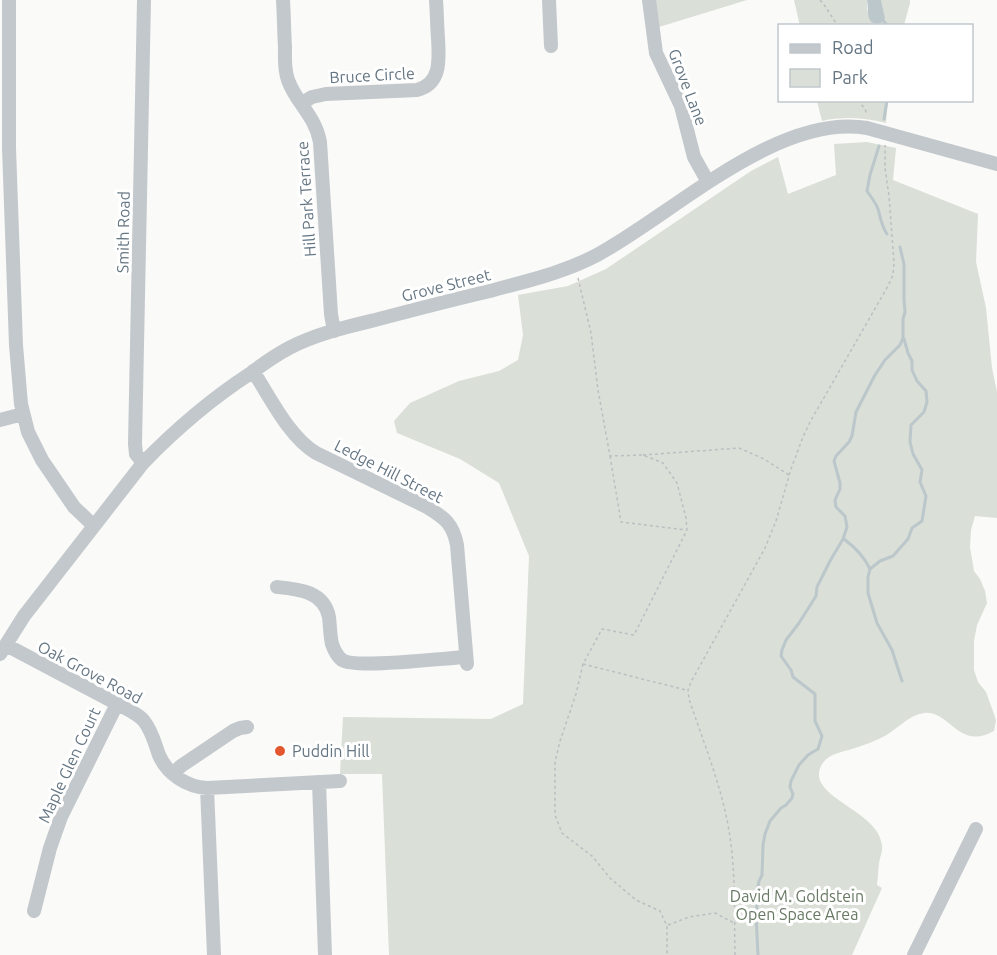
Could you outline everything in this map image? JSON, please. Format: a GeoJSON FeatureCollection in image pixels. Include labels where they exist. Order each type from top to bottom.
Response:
{"type":"FeatureCollection","features":[{"type":"Feature","properties":{"kind":"street"},"geometry":{"type":"LineString","coordinates":[[9,0],[9,148],[16,345],[23,414],[28,432],[42,460],[70,502],[94,526]]}},
{"type":"Feature","properties":{"kind":"street","name":"Smith Road"},"geometry":{"type":"LineString","coordinates":[[143,463],[136,454],[135,444],[144,0]]}},
{"type":"Feature","properties":{"kind":"street","name":"Hill Park Terrace"},"geometry":{"type":"LineString","coordinates":[[283,0],[286,69],[291,86],[316,127],[320,142],[330,308],[334,331]]}},
{"type":"Feature","properties":{"kind":"street","name":"Bruce Circle"},"geometry":{"type":"LineString","coordinates":[[302,103],[312,97],[326,94],[417,90],[430,84],[437,75],[439,64],[436,0]]}},
{"type":"Feature","properties":{"kind":"street"},"geometry":{"type":"LineString","coordinates":[[549,0],[551,46]]}},
{"type":"Feature","properties":{"kind":"street","name":"Grove Lane"},"geometry":{"type":"LineString","coordinates":[[649,0],[656,53],[681,106],[694,157],[708,182]]}},
{"type":"Feature","properties":{"kind":"street","name":"Grove Street"},"geometry":{"type":"LineString","coordinates":[[3,649],[24,616],[143,463],[217,396],[289,348],[334,331],[526,281],[573,266],[605,250],[708,182],[767,149],[813,131],[856,126],[997,164]]}},
{"type":"Feature","properties":{"kind":"street","name":"Ledge Hill Street"},"geometry":{"type":"LineString","coordinates":[[253,371],[290,428],[304,445],[427,507],[440,515],[454,530],[466,660],[369,664],[344,661],[334,649],[328,612],[323,603],[315,595],[303,590],[277,587]]}},
{"type":"Feature","properties":{"kind":"street"},"geometry":{"type":"LineString","coordinates":[[0,420],[23,414]]}},
{"type":"Feature","properties":{"kind":"street","name":"Oak Grove Road"},"geometry":{"type":"LineString","coordinates":[[3,649],[134,713],[144,721],[160,758],[173,774]]}},
{"type":"Feature","properties":{"kind":"street","name":"Maple Glen Court"},"geometry":{"type":"LineString","coordinates":[[34,911],[50,848],[61,817],[117,704]]}},
{"type":"Feature","properties":{"kind":"street"},"geometry":{"type":"LineString","coordinates":[[247,727],[233,731],[181,766],[173,774],[193,785],[207,788],[340,782]]}},
{"type":"Feature","properties":{"kind":"street"},"geometry":{"type":"LineString","coordinates":[[319,782],[325,955]]}},
{"type":"Feature","properties":{"kind":"street"},"geometry":{"type":"LineString","coordinates":[[207,788],[214,955]]}},
{"type":"Feature","properties":{"kind":"street"},"geometry":{"type":"LineString","coordinates":[[915,955],[976,829]]}},
{"type":"Feature","properties":{"kind":"path"},"geometry":{"type":"LineString","coordinates":[[820,0],[837,24]]}},
{"type":"Feature","properties":{"kind":"path"},"geometry":{"type":"LineString","coordinates":[[860,102],[868,119]]}},
{"type":"Feature","properties":{"kind":"path"},"geometry":{"type":"LineString","coordinates":[[735,955],[732,855],[727,820],[688,690],[765,548],[778,515],[789,475],[810,422],[893,275],[889,196],[885,168],[887,133]]}},
{"type":"Feature","properties":{"kind":"path"},"geometry":{"type":"LineString","coordinates":[[573,266],[582,291],[591,333],[598,390],[621,522],[687,530]]}},
{"type":"Feature","properties":{"kind":"path"},"geometry":{"type":"LineString","coordinates":[[610,456],[739,448],[764,459],[789,475]]}},
{"type":"Feature","properties":{"kind":"path"},"geometry":{"type":"LineString","coordinates":[[642,455],[663,463],[677,483],[687,530],[634,635],[602,629],[582,664],[576,694],[555,762],[555,814],[562,833],[592,856],[610,878],[636,900],[660,911],[667,926],[667,955]]}},
{"type":"Feature","properties":{"kind":"path"},"geometry":{"type":"LineString","coordinates":[[582,664],[688,690]]}},
{"type":"Feature","properties":{"kind":"path"},"geometry":{"type":"LineString","coordinates":[[667,926],[689,917],[716,913],[734,923]]}},
{"type":"Feature","properties":{"kind":"green space"},"geometry":{"type":"Polygon","coordinates":[[[654,0],[747,0],[659,27],[654,0]]]}},
{"type":"Feature","properties":{"kind":"green space"},"geometry":{"type":"Polygon","coordinates":[[[794,0],[867,0],[867,10],[875,24],[800,24],[794,0]]]}},
{"type":"Feature","properties":{"kind":"green space"},"geometry":{"type":"Polygon","coordinates":[[[881,0],[910,0],[904,24],[875,24],[884,14],[881,0]]]}},
{"type":"Feature","properties":{"kind":"green space"},"geometry":{"type":"Polygon","coordinates":[[[817,102],[888,102],[886,123],[854,118],[822,121],[817,102]]]}},
{"type":"Feature","properties":{"kind":"green space","name":"David M. Goldstein Open Space Area"},"geometry":{"type":"Polygon","coordinates":[[[867,142],[896,148],[893,180],[978,214],[976,262],[986,308],[992,368],[997,392],[997,518],[975,516],[970,547],[974,571],[985,591],[987,603],[977,625],[974,641],[974,670],[978,682],[986,692],[994,714],[996,721],[994,731],[982,736],[972,736],[963,733],[941,717],[924,713],[908,719],[878,740],[832,755],[821,765],[819,776],[822,785],[871,825],[879,834],[882,845],[877,885],[882,888],[852,955],[389,955],[382,774],[340,774],[343,717],[491,719],[523,704],[529,556],[499,483],[460,459],[397,433],[394,421],[410,403],[459,381],[499,371],[518,360],[523,335],[518,295],[568,286],[606,269],[751,171],[778,157],[788,194],[836,175],[834,144],[867,142]]]}},
{"type":"Feature","properties":{"kind":"shaded area"},"geometry":{"type":"Polygon","coordinates":[[[867,0],[881,0],[885,18],[881,23],[876,24],[870,20],[867,0]]]}},
{"type":"Feature","properties":{"kind":"waterway"},"geometry":{"type":"LineString","coordinates":[[881,18],[886,24]]}},
{"type":"Feature","properties":{"kind":"waterway"},"geometry":{"type":"LineString","coordinates":[[884,119],[887,102]]}},
{"type":"Feature","properties":{"kind":"waterway"},"geometry":{"type":"LineString","coordinates":[[879,146],[867,191],[877,207],[887,234]]}},
{"type":"Feature","properties":{"kind":"waterway"},"geometry":{"type":"LineString","coordinates":[[758,955],[757,892],[762,875],[765,834],[770,821],[792,798],[791,781],[799,765],[808,755],[818,749],[822,736],[815,721],[815,694],[793,677],[781,656],[782,650],[786,640],[816,596],[817,587],[847,527],[845,516],[836,507],[835,500],[840,483],[834,461],[852,436],[856,412],[875,375],[885,360],[900,345],[903,338],[904,264],[900,247]]}},
{"type":"Feature","properties":{"kind":"waterway"},"geometry":{"type":"LineString","coordinates":[[870,569],[880,561],[893,556],[908,539],[912,528],[922,521],[926,496],[920,482],[922,470],[913,454],[910,442],[911,425],[924,412],[927,402],[926,391],[917,381],[912,370],[912,361],[904,339]]}},
{"type":"Feature","properties":{"kind":"waterway"},"geometry":{"type":"LineString","coordinates":[[844,539],[859,552],[870,569],[868,593],[877,623],[892,650],[902,681]]}},
{"type":"Feature","properties":{"kind":"place","name":"Puddin Hill"},"geometry":{"type":"Point","coordinates":[280,751]}}]}
